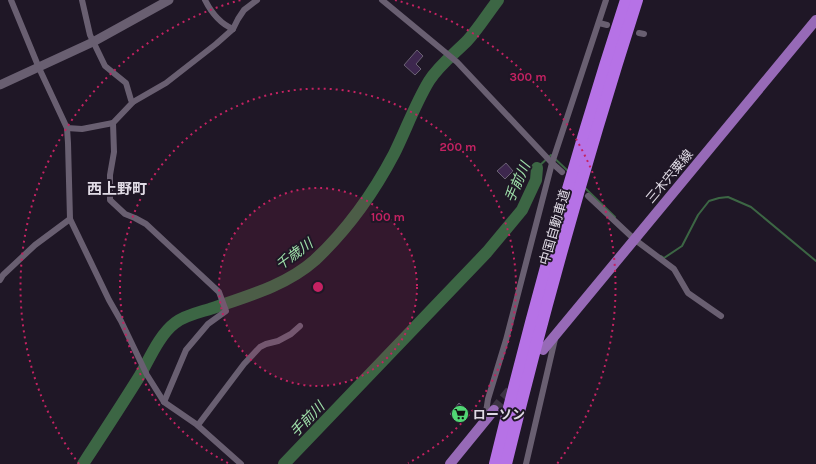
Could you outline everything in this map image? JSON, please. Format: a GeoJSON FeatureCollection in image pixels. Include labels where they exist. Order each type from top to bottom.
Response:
{"type":"FeatureCollection","features":[{"type":"Feature","properties":{"kind":"highway","name":"中国自動車道"},"geometry":{"type":"LineString","coordinates":[[495,464],[532,316],[562,208],[626,0]]}},
{"type":"Feature","properties":{"kind":"highway","name":"中国自動車道"},"geometry":{"type":"LineString","coordinates":[[506,464],[542,320],[574,205],[637,0]]}},
{"type":"Feature","properties":{"kind":"main road","name":"三木宍粟線"},"geometry":{"type":"LineString","coordinates":[[543,350],[634,238],[816,20]]}},
{"type":"Feature","properties":{"kind":"main road"},"geometry":{"type":"LineString","coordinates":[[450,464],[494,410]]}},
{"type":"Feature","properties":{"kind":"street"},"geometry":{"type":"LineString","coordinates":[[11,0],[39,68],[67,128],[70,219],[146,372],[164,402],[198,425],[241,464]]}},
{"type":"Feature","properties":{"kind":"street"},"geometry":{"type":"LineString","coordinates":[[82,0],[93,42],[105,66],[126,83],[133,102]]}},
{"type":"Feature","properties":{"kind":"street"},"geometry":{"type":"LineString","coordinates":[[0,85],[93,42],[169,0]]}},
{"type":"Feature","properties":{"kind":"street"},"geometry":{"type":"LineString","coordinates":[[205,0],[211,12],[229,27],[234,29]]}},
{"type":"Feature","properties":{"kind":"street"},"geometry":{"type":"LineString","coordinates":[[67,128],[82,129],[113,123],[133,102],[166,83],[207,52],[234,29],[244,10],[257,0]]}},
{"type":"Feature","properties":{"kind":"street"},"geometry":{"type":"LineString","coordinates":[[382,0],[455,60],[562,172]]}},
{"type":"Feature","properties":{"kind":"street"},"geometry":{"type":"LineString","coordinates":[[485,420],[488,399],[506,340],[552,163],[606,0]]}},
{"type":"Feature","properties":{"kind":"street"},"geometry":{"type":"LineString","coordinates":[[599,23],[607,25]]}},
{"type":"Feature","properties":{"kind":"street"},"geometry":{"type":"LineString","coordinates":[[113,123],[114,152],[110,175],[110,200],[125,214],[146,224],[219,292],[226,311],[208,324],[186,350],[164,402]]}},
{"type":"Feature","properties":{"kind":"street"},"geometry":{"type":"LineString","coordinates":[[588,196],[634,238],[674,269],[688,293],[721,316]]}},
{"type":"Feature","properties":{"kind":"street"},"geometry":{"type":"LineString","coordinates":[[0,280],[3,275],[35,246],[70,219]]}},
{"type":"Feature","properties":{"kind":"street"},"geometry":{"type":"LineString","coordinates":[[198,425],[244,364],[260,347],[285,338],[300,326]]}},
{"type":"Feature","properties":{"kind":"street"},"geometry":{"type":"LineString","coordinates":[[526,464],[556,334]]}},
{"type":"Feature","properties":{"kind":"building"},"geometry":{"type":"Polygon","coordinates":[[[417,50],[423,56],[416,64],[421,69],[415,75],[404,65],[417,50]]]}},
{"type":"Feature","properties":{"kind":"building"},"geometry":{"type":"Polygon","coordinates":[[[506,163],[513,171],[505,179],[497,171],[506,163]]]}},
{"type":"Feature","properties":{"kind":"building"},"geometry":{"type":"Polygon","coordinates":[[[459,403],[468,411],[459,422],[450,414],[459,403]]]}},
{"type":"Feature","properties":{"kind":"waterway","name":"千歳川"},"geometry":{"type":"LineString","coordinates":[[83,464],[139,377],[159,341],[169,328],[179,320],[188,316],[267,289],[280,283],[304,269],[315,260],[338,236],[359,210],[378,182],[394,154],[419,99],[433,75],[467,41],[498,0]]}},
{"type":"Feature","properties":{"kind":"waterway","name":"手前川"},"geometry":{"type":"LineString","coordinates":[[537,168],[551,155],[568,171]]}},
{"type":"Feature","properties":{"kind":"waterway","name":"手前川"},"geometry":{"type":"LineString","coordinates":[[284,464],[487,252],[522,210],[536,180],[537,168]]}},
{"type":"Feature","properties":{"kind":"waterway","name":"手前川"},"geometry":{"type":"LineString","coordinates":[[584,187],[615,217]]}},
{"type":"Feature","properties":{"kind":"waterway","name":"手前川"},"geometry":{"type":"LineString","coordinates":[[661,256],[664,258],[682,246],[698,215],[709,201],[728,197],[751,207],[816,261]]}},
{"type":"Feature","properties":{"kind":"tunnel"},"geometry":{"type":"LineString","coordinates":[[494,410],[514,386]]}},
{"type":"Feature","properties":{"kind":"place","name":"ローソン"},"geometry":{"type":"Point","coordinates":[460,414]}},
{"type":"Feature","properties":{"kind":"district","name":"西上野町"},"geometry":{"type":"Point","coordinates":[117,189]}}]}
